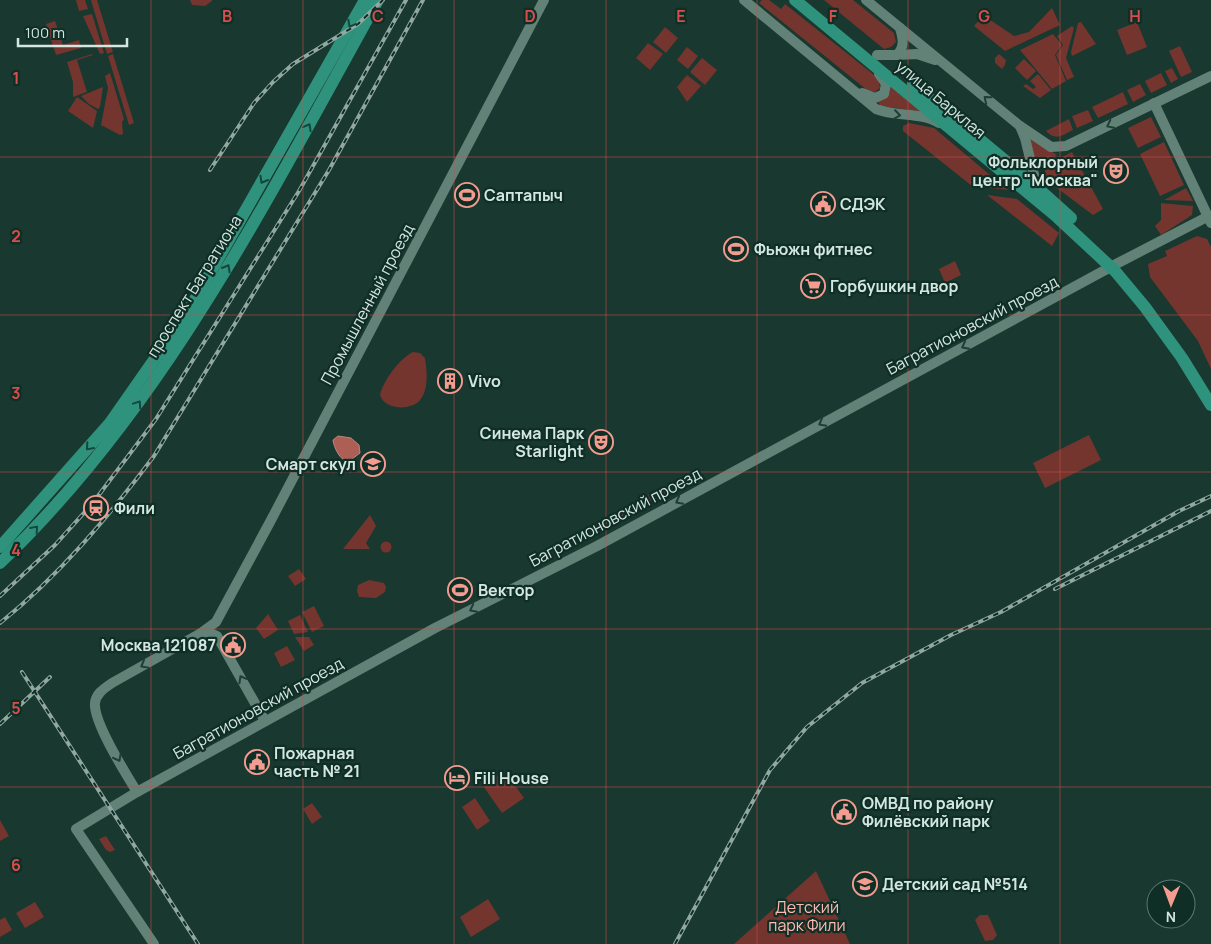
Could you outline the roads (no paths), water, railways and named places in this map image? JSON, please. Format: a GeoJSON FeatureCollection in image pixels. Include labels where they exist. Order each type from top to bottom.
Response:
{"type":"FeatureCollection","features":[{"type":"Feature","properties":{"kind":"main road","name":"проспект Багратиона"},"geometry":{"type":"LineString","coordinates":[[0,547],[110,423],[189,310],[345,47],[378,0]]}},
{"type":"Feature","properties":{"kind":"main road","name":"улица Барклая"},"geometry":{"type":"LineString","coordinates":[[795,0],[864,55],[1114,265]]}},
{"type":"Feature","properties":{"kind":"main road","name":"улица Барклая"},"geometry":{"type":"LineString","coordinates":[[809,0],[1037,188],[1152,302],[1169,330],[1182,358],[1211,405]]}},
{"type":"Feature","properties":{"kind":"main road","name":"проспект Багратиона"},"geometry":{"type":"LineString","coordinates":[[0,563],[27,537],[120,430],[194,323],[281,174],[345,47],[364,1]]}},
{"type":"Feature","properties":{"kind":"street","name":"Промышленный проезд"},"geometry":{"type":"LineString","coordinates":[[137,792],[96,716],[96,699],[101,690],[201,633],[216,622],[544,0]]}},
{"type":"Feature","properties":{"kind":"street"},"geometry":{"type":"LineString","coordinates":[[744,0],[876,109],[900,115],[928,118],[955,133]]}},
{"type":"Feature","properties":{"kind":"street"},"geometry":{"type":"LineString","coordinates":[[866,0],[937,56],[954,73],[1020,126],[1051,147],[1059,148],[1211,76]]}},
{"type":"Feature","properties":{"kind":"street"},"geometry":{"type":"LineString","coordinates":[[897,55],[903,45],[900,28]]}},
{"type":"Feature","properties":{"kind":"street"},"geometry":{"type":"LineString","coordinates":[[856,91],[875,98],[881,97],[886,90],[885,82],[864,55]]}},
{"type":"Feature","properties":{"kind":"street"},"geometry":{"type":"LineString","coordinates":[[877,55],[925,55],[954,73]]}},
{"type":"Feature","properties":{"kind":"street"},"geometry":{"type":"LineString","coordinates":[[1154,103],[1210,220]]}},
{"type":"Feature","properties":{"kind":"street"},"geometry":{"type":"LineString","coordinates":[[1020,126],[1025,138],[1037,188]]}},
{"type":"Feature","properties":{"kind":"street","name":"Багратионовский проезд"},"geometry":{"type":"LineString","coordinates":[[154,944],[76,829],[137,792],[440,625],[596,546],[1114,265],[1210,220]]}},
{"type":"Feature","properties":{"kind":"street"},"geometry":{"type":"LineString","coordinates":[[216,622],[217,636],[266,721]]}},
{"type":"Feature","properties":{"kind":"street"},"geometry":{"type":"LineString","coordinates":[[201,633],[208,632],[217,636]]}},
{"type":"Feature","properties":{"kind":"railway"},"geometry":{"type":"LineString","coordinates":[[210,170],[254,103],[273,82],[293,64],[358,24],[383,0]]}},
{"type":"Feature","properties":{"kind":"railway"},"geometry":{"type":"LineString","coordinates":[[0,596],[55,545],[92,504],[156,419],[299,191],[406,0]]}},
{"type":"Feature","properties":{"kind":"railway"},"geometry":{"type":"LineString","coordinates":[[0,623],[43,586],[63,565],[101,523],[154,456],[329,170],[423,0]]}},
{"type":"Feature","properties":{"kind":"railway"},"geometry":{"type":"LineString","coordinates":[[675,944],[770,770],[807,727],[862,683],[951,635],[1001,612],[1179,511],[1211,496]]}},
{"type":"Feature","properties":{"kind":"railway"},"geometry":{"type":"LineString","coordinates":[[1055,589],[1211,511]]}},
{"type":"Feature","properties":{"kind":"railway"},"geometry":{"type":"LineString","coordinates":[[22,672],[198,944]]}},
{"type":"Feature","properties":{"kind":"railway"},"geometry":{"type":"LineString","coordinates":[[0,724],[50,677]]}},
{"type":"Feature","properties":{"kind":"place","name":"Фольклорный центр \"Москва\""},"geometry":{"type":"Point","coordinates":[1116,171]}},
{"type":"Feature","properties":{"kind":"place","name":"Саптапыч"},"geometry":{"type":"Point","coordinates":[467,195]}},
{"type":"Feature","properties":{"kind":"place","name":"СДЭК"},"geometry":{"type":"Point","coordinates":[823,204]}},
{"type":"Feature","properties":{"kind":"place","name":"Фьюжн фитнес"},"geometry":{"type":"Point","coordinates":[736,249]}},
{"type":"Feature","properties":{"kind":"place","name":"Горбушкин двор"},"geometry":{"type":"Point","coordinates":[813,286]}},
{"type":"Feature","properties":{"kind":"place","name":"Vivo"},"geometry":{"type":"Point","coordinates":[450,381]}},
{"type":"Feature","properties":{"kind":"place","name":"Синема Парк Starlight"},"geometry":{"type":"Point","coordinates":[601,442]}},
{"type":"Feature","properties":{"kind":"place","name":"Смарт скул"},"geometry":{"type":"Point","coordinates":[373,464]}},
{"type":"Feature","properties":{"kind":"place","name":"Фили"},"geometry":{"type":"Point","coordinates":[96,508]}},
{"type":"Feature","properties":{"kind":"place","name":"Вектор"},"geometry":{"type":"Point","coordinates":[460,590]}},
{"type":"Feature","properties":{"kind":"place","name":"Москва 121087"},"geometry":{"type":"Point","coordinates":[233,645]}},
{"type":"Feature","properties":{"kind":"place","name":"Пожарная часть № 21"},"geometry":{"type":"Point","coordinates":[257,762]}},
{"type":"Feature","properties":{"kind":"place","name":"Fili House"},"geometry":{"type":"Point","coordinates":[457,778]}},
{"type":"Feature","properties":{"kind":"place","name":"ОМВД по району Филёвский парк"},"geometry":{"type":"Point","coordinates":[844,812]}},
{"type":"Feature","properties":{"kind":"place","name":"Детский сад №514"},"geometry":{"type":"Point","coordinates":[865,884]}},
{"type":"Feature","properties":{"kind":"park label","name":"Детский парк Фили"},"geometry":{"type":"Point","coordinates":[807,916]}}]}
